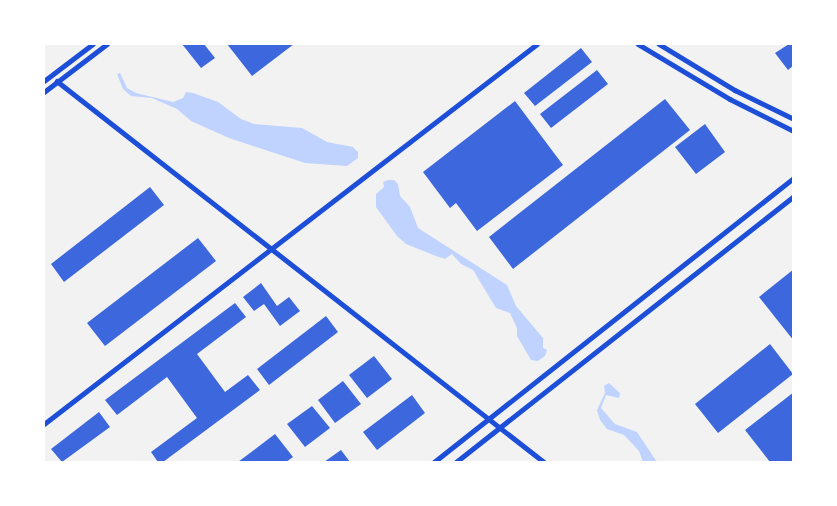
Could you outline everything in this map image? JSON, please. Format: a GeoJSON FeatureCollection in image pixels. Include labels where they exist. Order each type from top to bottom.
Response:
{"type":"FeatureCollection","features":[{"type":"Feature","properties":{"kind":"street"},"geometry":{"type":"LineString","coordinates":[[44,81],[93,44]]}},
{"type":"Feature","properties":{"kind":"street"},"geometry":{"type":"LineString","coordinates":[[44,92],[107,44]]}},
{"type":"Feature","properties":{"kind":"street"},"geometry":{"type":"LineString","coordinates":[[44,424],[537,44]]}},
{"type":"Feature","properties":{"kind":"street"},"geometry":{"type":"LineString","coordinates":[[639,44],[730,99],[794,131]]}},
{"type":"Feature","properties":{"kind":"street"},"geometry":{"type":"LineString","coordinates":[[659,44],[735,90],[794,119]]}},
{"type":"Feature","properties":{"kind":"street"},"geometry":{"type":"LineString","coordinates":[[57,81],[543,462]]}},
{"type":"Feature","properties":{"kind":"street"},"geometry":{"type":"LineString","coordinates":[[434,462],[794,178]]}},
{"type":"Feature","properties":{"kind":"street"},"geometry":{"type":"LineString","coordinates":[[456,462],[794,196]]}},
{"type":"Feature","properties":{"kind":"water"},"geometry":{"type":"Polygon","coordinates":[[[120,73],[127,88],[136,93],[173,102],[183,98],[186,92],[193,93],[218,102],[241,119],[254,124],[302,128],[327,142],[353,147],[358,152],[358,158],[347,166],[305,163],[229,138],[191,121],[177,109],[152,98],[131,96],[123,89],[117,74],[120,73]]]}},
{"type":"Feature","properties":{"kind":"water"},"geometry":{"type":"Polygon","coordinates":[[[394,180],[398,184],[400,196],[410,207],[418,228],[507,285],[516,306],[543,338],[543,348],[547,350],[545,356],[538,361],[531,360],[517,336],[517,328],[510,313],[496,308],[473,270],[461,264],[452,254],[445,259],[406,244],[397,236],[376,207],[376,194],[384,187],[383,182],[394,180]]]}},
{"type":"Feature","properties":{"kind":"water"},"geometry":{"type":"Polygon","coordinates":[[[609,383],[620,393],[619,398],[606,395],[601,408],[615,424],[637,432],[657,462],[643,462],[639,451],[624,435],[607,429],[600,420],[597,410],[605,393],[604,386],[609,383]]]}},
{"type":"Feature","properties":{"kind":"building"},"geometry":{"type":"Polygon","coordinates":[[[182,44],[204,44],[215,58],[201,68],[182,44]]]}},
{"type":"Feature","properties":{"kind":"building"},"geometry":{"type":"Polygon","coordinates":[[[227,44],[294,44],[252,76],[227,44]]]}},
{"type":"Feature","properties":{"kind":"building"},"geometry":{"type":"Polygon","coordinates":[[[789,44],[794,44],[794,65],[788,70],[775,53],[789,44]]]}},
{"type":"Feature","properties":{"kind":"building"},"geometry":{"type":"Polygon","coordinates":[[[581,48],[592,62],[535,106],[524,93],[581,48]]]}},
{"type":"Feature","properties":{"kind":"building"},"geometry":{"type":"Polygon","coordinates":[[[597,70],[608,84],[551,128],[540,114],[597,70]]]}},
{"type":"Feature","properties":{"kind":"building"},"geometry":{"type":"Polygon","coordinates":[[[665,99],[690,130],[513,269],[489,237],[665,99]]]}},
{"type":"Feature","properties":{"kind":"building"},"geometry":{"type":"Polygon","coordinates":[[[515,101],[563,165],[477,231],[456,203],[450,208],[423,172],[515,101]]]}},
{"type":"Feature","properties":{"kind":"building"},"geometry":{"type":"Polygon","coordinates":[[[705,124],[725,152],[696,174],[675,147],[705,124]]]}},
{"type":"Feature","properties":{"kind":"building"},"geometry":{"type":"Polygon","coordinates":[[[150,187],[164,205],[64,282],[51,264],[150,187]]]}},
{"type":"Feature","properties":{"kind":"building"},"geometry":{"type":"Polygon","coordinates":[[[198,238],[216,261],[105,346],[87,323],[198,238]]]}},
{"type":"Feature","properties":{"kind":"building"},"geometry":{"type":"Polygon","coordinates":[[[794,269],[794,341],[759,297],[794,269]]]}},
{"type":"Feature","properties":{"kind":"building"},"geometry":{"type":"Polygon","coordinates":[[[261,283],[277,306],[289,297],[300,311],[280,326],[264,304],[254,311],[243,297],[261,283]]]}},
{"type":"Feature","properties":{"kind":"building"},"geometry":{"type":"Polygon","coordinates":[[[235,303],[246,317],[197,354],[225,392],[248,375],[260,390],[163,462],[158,462],[151,452],[197,418],[167,377],[117,415],[105,400],[235,303]]]}},
{"type":"Feature","properties":{"kind":"building"},"geometry":{"type":"Polygon","coordinates":[[[326,316],[338,332],[269,385],[257,369],[326,316]]]}},
{"type":"Feature","properties":{"kind":"building"},"geometry":{"type":"Polygon","coordinates":[[[770,344],[793,374],[718,433],[695,404],[770,344]]]}},
{"type":"Feature","properties":{"kind":"building"},"geometry":{"type":"Polygon","coordinates":[[[374,356],[392,379],[367,398],[349,375],[374,356]]]}},
{"type":"Feature","properties":{"kind":"building"},"geometry":{"type":"Polygon","coordinates":[[[343,381],[361,404],[335,423],[318,400],[343,381]]]}},
{"type":"Feature","properties":{"kind":"building"},"geometry":{"type":"Polygon","coordinates":[[[794,392],[794,462],[770,462],[745,430],[794,392]]]}},
{"type":"Feature","properties":{"kind":"building"},"geometry":{"type":"Polygon","coordinates":[[[412,395],[425,413],[377,450],[363,432],[412,395]]]}},
{"type":"Feature","properties":{"kind":"building"},"geometry":{"type":"Polygon","coordinates":[[[312,406],[330,428],[305,447],[287,424],[312,406]]]}},
{"type":"Feature","properties":{"kind":"building"},"geometry":{"type":"Polygon","coordinates":[[[99,412],[110,427],[62,462],[51,449],[99,412]]]}},
{"type":"Feature","properties":{"kind":"building"},"geometry":{"type":"Polygon","coordinates":[[[275,434],[293,457],[286,462],[238,462],[275,434]]]}},
{"type":"Feature","properties":{"kind":"building"},"geometry":{"type":"Polygon","coordinates":[[[341,450],[350,462],[324,462],[341,450]]]}}]}
